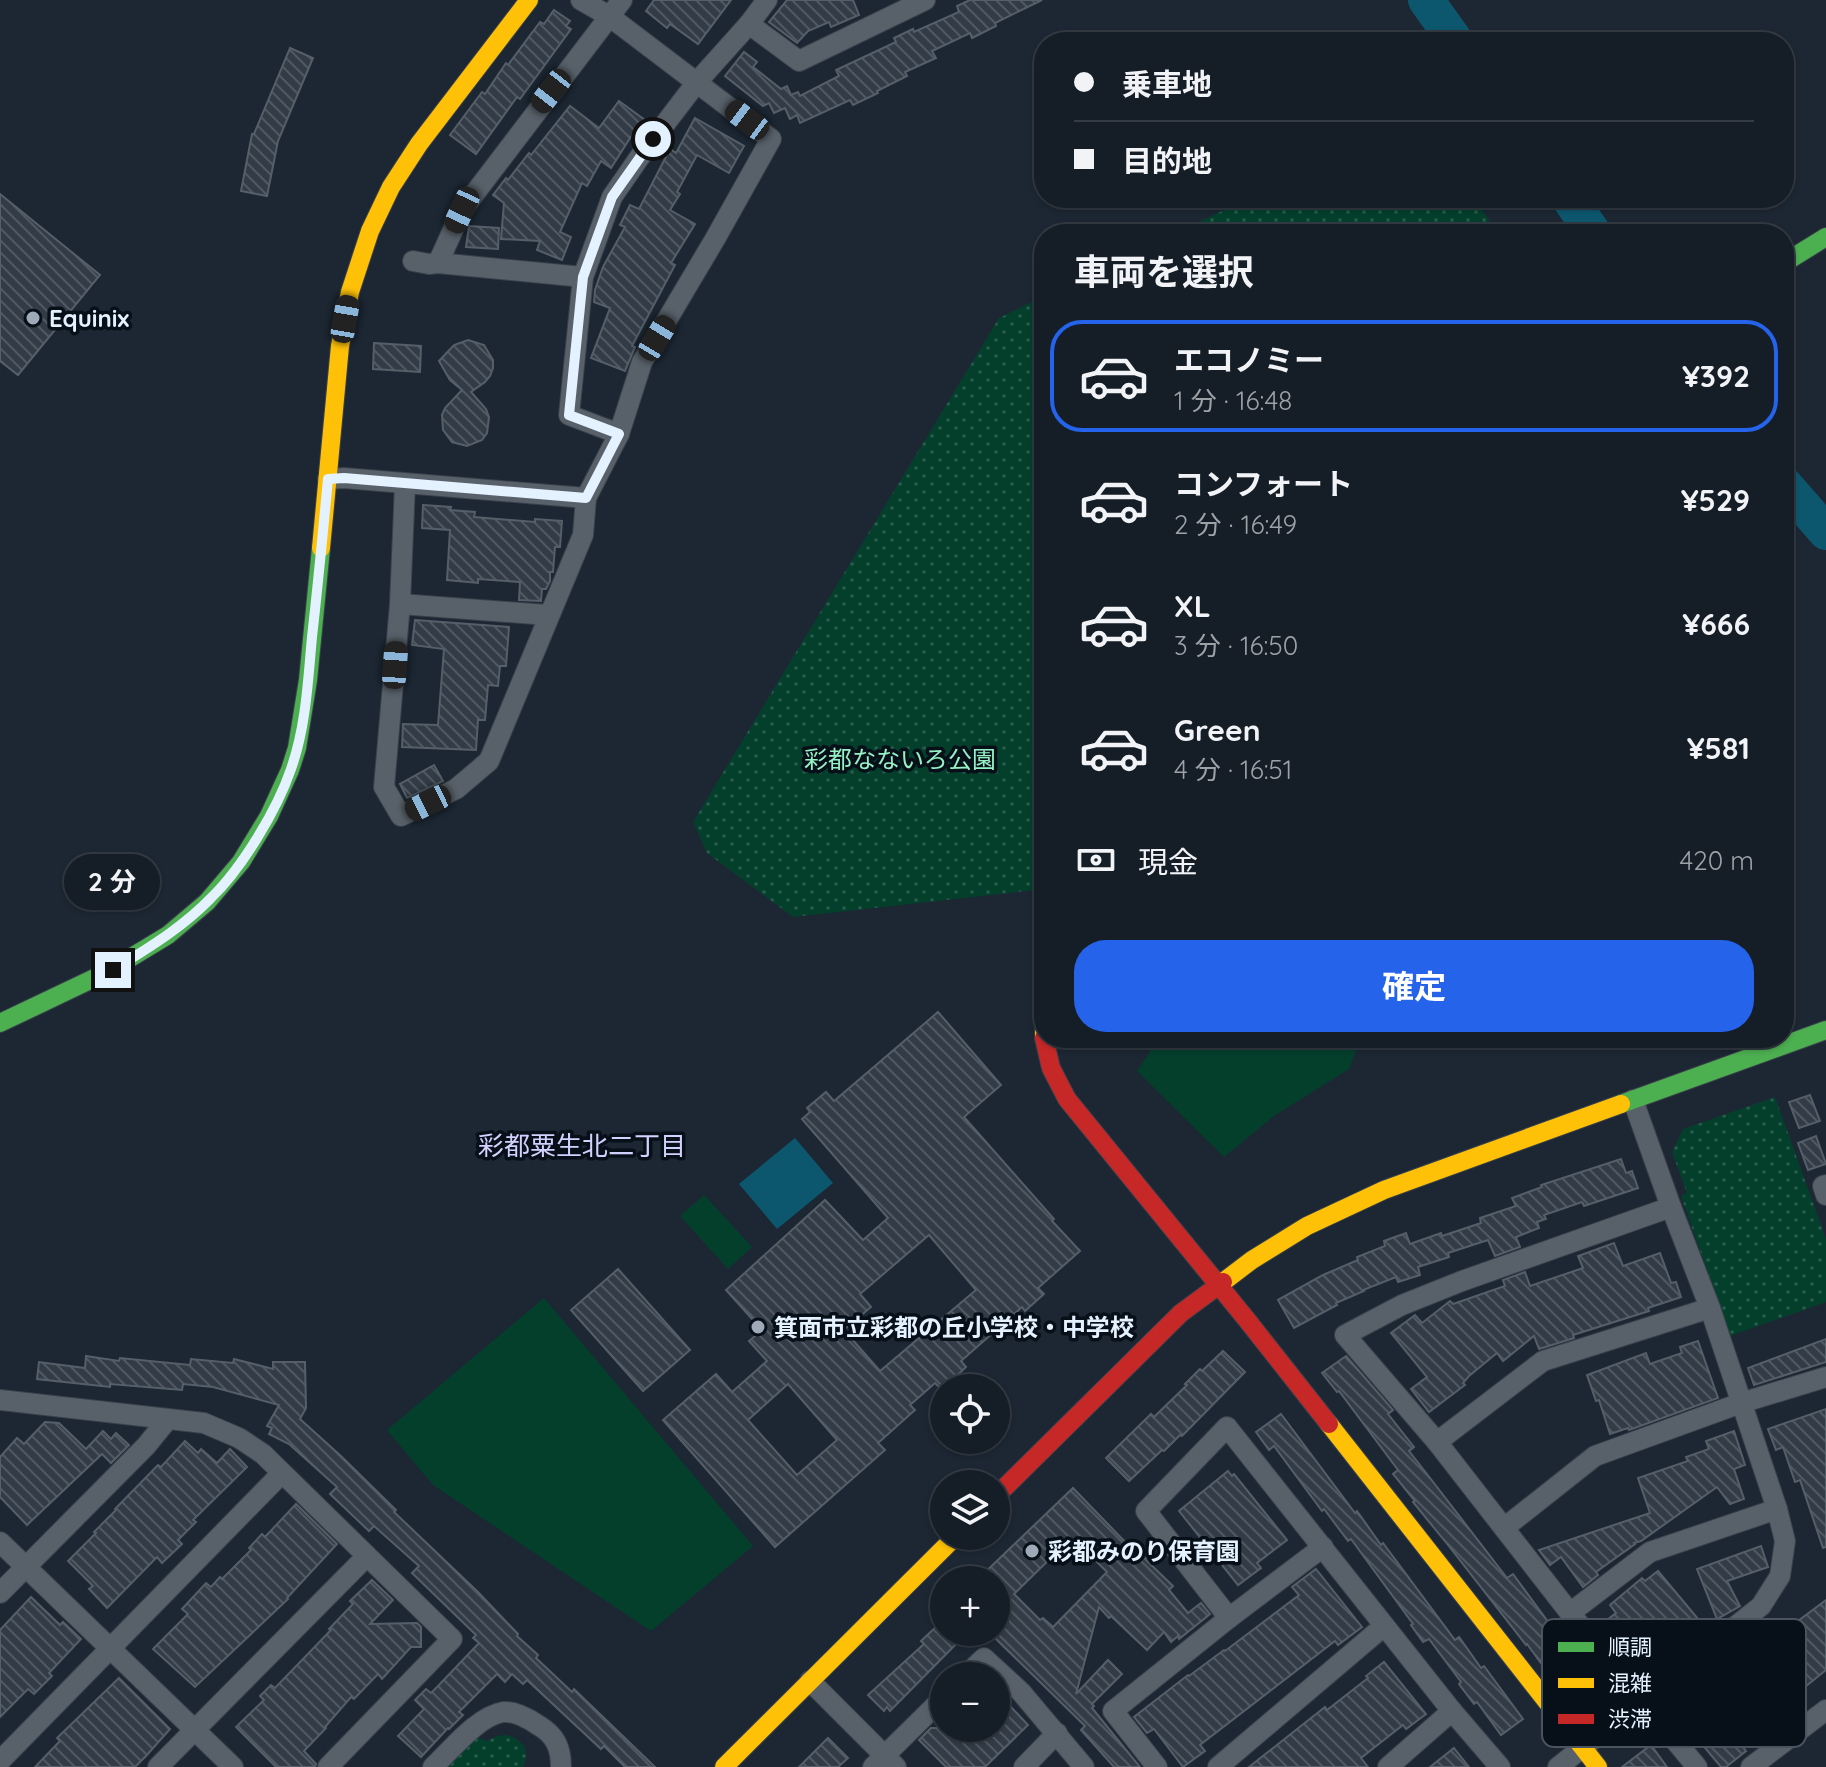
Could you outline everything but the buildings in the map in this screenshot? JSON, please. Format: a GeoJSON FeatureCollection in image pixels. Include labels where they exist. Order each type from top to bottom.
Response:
{"type":"FeatureCollection","features":[{"type":"Feature","properties":{"kind":"street"},"geometry":{"type":"LineString","coordinates":[[0,1023],[113,970],[171,934],[213,897],[246,857],[273,808],[291,769],[301,728],[340,346],[350,292],[370,231],[391,187],[419,144],[529,0]]}},
{"type":"Feature","properties":{"kind":"street"},"geometry":{"type":"LineString","coordinates":[[405,484],[400,604],[384,787],[401,816],[456,789],[489,761],[583,535],[586,498],[619,434],[642,362],[771,139],[697,82],[615,8],[581,0]]}},
{"type":"Feature","properties":{"kind":"street"},"geometry":{"type":"LineString","coordinates":[[619,434],[569,415],[583,277],[612,197],[697,82],[767,0]]}},
{"type":"Feature","properties":{"kind":"street"},"geometry":{"type":"LineString","coordinates":[[749,24],[799,61],[925,0]]}},
{"type":"Feature","properties":{"kind":"street"},"geometry":{"type":"LineString","coordinates":[[438,263],[462,210],[615,8]]}},
{"type":"Feature","properties":{"kind":"street"},"geometry":{"type":"LineString","coordinates":[[1794,257],[1826,237]]}},
{"type":"Feature","properties":{"kind":"street"},"geometry":{"type":"LineString","coordinates":[[413,261],[583,277]]}},
{"type":"Feature","properties":{"kind":"street"},"geometry":{"type":"LineString","coordinates":[[328,479],[586,498]]}},
{"type":"Feature","properties":{"kind":"street"},"geometry":{"type":"LineString","coordinates":[[400,604],[548,615]]}},
{"type":"Feature","properties":{"kind":"street"},"geometry":{"type":"LineString","coordinates":[[1794,1042],[1826,1030]]}},
{"type":"Feature","properties":{"kind":"street"},"geometry":{"type":"LineString","coordinates":[[1046,1048],[1051,1068],[1067,1099],[1194,1253],[1542,1696]]}},
{"type":"Feature","properties":{"kind":"street"},"geometry":{"type":"LineString","coordinates":[[1010,1482],[1181,1313],[1252,1260],[1307,1226],[1384,1190],[1776,1048]]}},
{"type":"Feature","properties":{"kind":"street"},"geometry":{"type":"LineString","coordinates":[[1633,1100],[1710,1308],[1785,1541],[1780,1576],[1761,1606],[1745,1619]]}},
{"type":"Feature","properties":{"kind":"street"},"geometry":{"type":"LineString","coordinates":[[1826,1185],[1823,1186],[1826,1195]]}},
{"type":"Feature","properties":{"kind":"street"},"geometry":{"type":"LineString","coordinates":[[1575,1619],[1437,1442],[1345,1335],[1402,1305],[1462,1281],[1671,1207]]}},
{"type":"Feature","properties":{"kind":"street"},"geometry":{"type":"LineString","coordinates":[[1437,1442],[1543,1361],[1710,1308]]}},
{"type":"Feature","properties":{"kind":"street"},"geometry":{"type":"LineString","coordinates":[[1504,1528],[1595,1456],[1741,1403],[1826,1377]]}},
{"type":"Feature","properties":{"kind":"street"},"geometry":{"type":"LineString","coordinates":[[0,1419],[8,1401],[204,1423],[239,1438],[263,1454],[452,1639],[328,1767]]}},
{"type":"Feature","properties":{"kind":"street"},"geometry":{"type":"LineString","coordinates":[[0,1593],[146,1446],[168,1419]]}},
{"type":"Feature","properties":{"kind":"street"},"geometry":{"type":"LineString","coordinates":[[1229,1618],[1146,1511],[1227,1427],[1500,1767]]}},
{"type":"Feature","properties":{"kind":"street"},"geometry":{"type":"LineString","coordinates":[[0,1761],[282,1473]]}},
{"type":"Feature","properties":{"kind":"street"},"geometry":{"type":"LineString","coordinates":[[1570,1613],[1650,1552],[1777,1509]]}},
{"type":"Feature","properties":{"kind":"street"},"geometry":{"type":"LineString","coordinates":[[0,1542],[233,1767]]}},
{"type":"Feature","properties":{"kind":"street"},"geometry":{"type":"LineString","coordinates":[[1157,1767],[1113,1711],[1323,1547]]}},
{"type":"Feature","properties":{"kind":"street"},"geometry":{"type":"LineString","coordinates":[[724,1767],[942,1550]]}},
{"type":"Feature","properties":{"kind":"street"},"geometry":{"type":"LineString","coordinates":[[158,1767],[367,1556]]}},
{"type":"Feature","properties":{"kind":"street"},"geometry":{"type":"LineString","coordinates":[[1218,1767],[1384,1626]]}},
{"type":"Feature","properties":{"kind":"street"},"geometry":{"type":"LineString","coordinates":[[810,1681],[885,1763],[930,1713]]}},
{"type":"Feature","properties":{"kind":"street"},"geometry":{"type":"LineString","coordinates":[[1010,1682],[1084,1767]]}},
{"type":"Feature","properties":{"kind":"street"},"geometry":{"type":"LineString","coordinates":[[1806,1725],[1826,1710]]}},
{"type":"Feature","properties":{"kind":"street"},"geometry":{"type":"LineString","coordinates":[[1388,1767],[1452,1711]]}},
{"type":"Feature","properties":{"kind":"street"},"geometry":{"type":"LineString","coordinates":[[433,1767],[487,1719],[505,1712],[528,1718],[551,1733],[561,1755],[561,1767]]}},
{"type":"Feature","properties":{"kind":"street"},"geometry":{"type":"LineString","coordinates":[[1024,1767],[1057,1733]]}},
{"type":"Feature","properties":{"kind":"street"},"geometry":{"type":"LineString","coordinates":[[1558,1767],[1582,1747],[1598,1767]]}},
{"type":"Feature","properties":{"kind":"street"},"geometry":{"type":"LineString","coordinates":[[1681,1747],[1697,1767]]}},
{"type":"Feature","properties":{"kind":"street"},"geometry":{"type":"LineString","coordinates":[[1751,1767],[1777,1747]]}},
{"type":"Feature","properties":{"kind":"green space"},"geometry":{"type":"Polygon","coordinates":[[[1228,208],[1480,208],[1492,224],[1195,224],[1228,208]]]}},
{"type":"Feature","properties":{"kind":"green space","name":"彩都なないろ公園"},"geometry":{"type":"Polygon","coordinates":[[[1034,301],[1034,890],[793,917],[707,853],[693,822],[999,318],[1034,301]]]}},
{"type":"Feature","properties":{"kind":"green space"},"geometry":{"type":"Polygon","coordinates":[[[1147,1048],[1357,1048],[1349,1069],[1274,1116],[1224,1157],[1137,1071],[1150,1052],[1147,1048]]]}},
{"type":"Feature","properties":{"kind":"green space"},"geometry":{"type":"Polygon","coordinates":[[[1775,1097],[1826,1239],[1826,1302],[1730,1336],[1681,1196],[1687,1193],[1672,1152],[1683,1129],[1775,1097]]]}},
{"type":"Feature","properties":{"kind":"green space"},"geometry":{"type":"Polygon","coordinates":[[[704,1195],[752,1247],[728,1269],[680,1216],[704,1195]]]}},
{"type":"Feature","properties":{"kind":"green space"},"geometry":{"type":"Polygon","coordinates":[[[544,1298],[753,1546],[651,1631],[433,1485],[387,1430],[544,1298]]]}},
{"type":"Feature","properties":{"kind":"green space"},"geometry":{"type":"Polygon","coordinates":[[[507,1735],[524,1747],[526,1756],[523,1767],[446,1767],[477,1737],[487,1741],[507,1735]]]}},
{"type":"Feature","properties":{"kind":"water"},"geometry":{"type":"Polygon","coordinates":[[[795,1138],[833,1183],[777,1229],[739,1184],[795,1138]]]}},
{"type":"Feature","properties":{"kind":"waterway"},"geometry":{"type":"LineString","coordinates":[[1426,0],[1449,32]]}},
{"type":"Feature","properties":{"kind":"waterway"},"geometry":{"type":"LineString","coordinates":[[1576,208],[1587,224]]}},
{"type":"Feature","properties":{"kind":"waterway"},"geometry":{"type":"LineString","coordinates":[[1794,495],[1826,532]]}},
{"type":"Feature","properties":{"kind":"traffic: fast"},"geometry":{"type":"LineString","coordinates":[[1794,257],[1826,237]]}},
{"type":"Feature","properties":{"kind":"traffic: fast"},"geometry":{"type":"LineString","coordinates":[[0,1023],[107,972],[168,935],[207,902],[241,862],[269,816],[297,748],[308,680],[321,548]]}},
{"type":"Feature","properties":{"kind":"traffic: fast"},"geometry":{"type":"LineString","coordinates":[[1794,1042],[1826,1030]]}},
{"type":"Feature","properties":{"kind":"traffic: fast"},"geometry":{"type":"LineString","coordinates":[[1621,1104],[1776,1048]]}},
{"type":"Feature","properties":{"kind":"traffic: slow"},"geometry":{"type":"LineString","coordinates":[[321,548],[340,346],[350,292],[370,231],[391,187],[419,144],[529,0]]}},
{"type":"Feature","properties":{"kind":"traffic: slow"},"geometry":{"type":"LineString","coordinates":[[1223,1282],[1307,1226],[1384,1190],[1621,1104]]}},
{"type":"Feature","properties":{"kind":"traffic: slow"},"geometry":{"type":"LineString","coordinates":[[1329,1424],[1542,1696]]}},
{"type":"Feature","properties":{"kind":"traffic: slow"},"geometry":{"type":"LineString","coordinates":[[724,1767],[942,1550]]}},
{"type":"Feature","properties":{"kind":"traffic: slow"},"geometry":{"type":"LineString","coordinates":[[1582,1747],[1598,1767]]}},
{"type":"Feature","properties":{"kind":"traffic: jam"},"geometry":{"type":"LineString","coordinates":[[1046,1048],[1051,1068],[1067,1099],[1329,1424]]}},
{"type":"Feature","properties":{"kind":"traffic: jam"},"geometry":{"type":"LineString","coordinates":[[1010,1482],[1181,1313],[1223,1282]]}},
{"type":"Feature","properties":{"kind":"place","name":"Equinix"},"geometry":{"type":"Point","coordinates":[33,318]}},
{"type":"Feature","properties":{"kind":"place","name":"箕面市立彩都の丘小学校・中学校"},"geometry":{"type":"Point","coordinates":[758,1327]}},
{"type":"Feature","properties":{"kind":"place","name":"彩都みのり保育園"},"geometry":{"type":"Point","coordinates":[1032,1551]}},
{"type":"Feature","properties":{"kind":"district","name":"彩都粟生北二丁目"},"geometry":{"type":"Point","coordinates":[582,1145]}},
{"type":"Feature","properties":{"kind":"route"},"geometry":{"type":"LineString","coordinates":[[113,970],[171,934],[213,897],[246,857],[291,769],[308,680],[328,479],[586,498],[619,434],[569,415],[583,277],[612,197],[653,139]]}}]}
